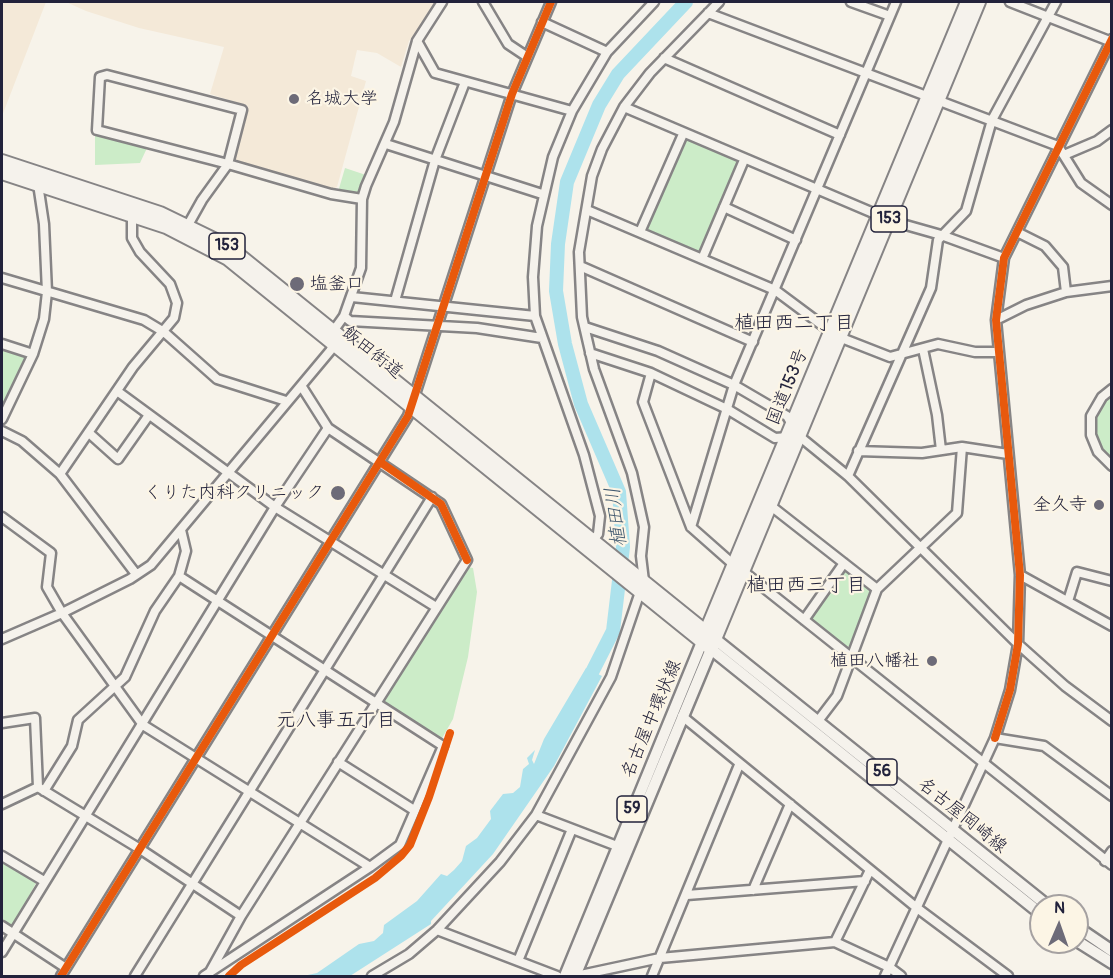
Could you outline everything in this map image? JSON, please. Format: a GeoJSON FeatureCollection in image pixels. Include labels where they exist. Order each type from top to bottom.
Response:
{"type":"FeatureCollection","features":[{"type":"Feature","properties":{"kind":"highway","name":"国道153号"},"geometry":{"type":"LineString","coordinates":[[933,98],[967,2]]}},
{"type":"Feature","properties":{"kind":"highway","name":"国道153号"},"geometry":{"type":"LineString","coordinates":[[708,640],[933,98],[979,2]]}},
{"type":"Feature","properties":{"kind":"highway","name":"飯田街道"},"geometry":{"type":"LineString","coordinates":[[2,161],[159,213],[228,246],[334,330],[413,402],[598,548]]}},
{"type":"Feature","properties":{"kind":"highway","name":"飯田街道"},"geometry":{"type":"LineString","coordinates":[[2,173],[132,215],[188,237],[228,259],[334,345],[413,402],[598,548],[708,640]]}},
{"type":"Feature","properties":{"kind":"highway","name":"国道153号"},"geometry":{"type":"LineString","coordinates":[[739,569],[771,506],[793,437],[791,424],[835,334]]}},
{"type":"Feature","properties":{"kind":"main road","name":"名古屋中環状線"},"geometry":{"type":"LineString","coordinates":[[576,976],[682,716],[708,640]]}},
{"type":"Feature","properties":{"kind":"main road","name":"名古屋中環状線"},"geometry":{"type":"LineString","coordinates":[[565,976],[617,846],[708,640]]}},
{"type":"Feature","properties":{"kind":"main road","name":"名古屋岡崎線"},"geometry":{"type":"LineString","coordinates":[[708,640],[818,721],[1033,894]]}},
{"type":"Feature","properties":{"kind":"main road","name":"名古屋岡崎線"},"geometry":{"type":"LineString","coordinates":[[708,640],[1029,904]]}},
{"type":"Feature","properties":{"kind":"main road"},"geometry":{"type":"LineString","coordinates":[[1089,935],[1112,951]]}},
{"type":"Feature","properties":{"kind":"main road"},"geometry":{"type":"LineString","coordinates":[[1089,949],[1112,963]]}},
{"type":"Feature","properties":{"kind":"street"},"geometry":{"type":"LineString","coordinates":[[3,635],[62,613],[152,565],[228,475],[286,401],[302,387],[334,345],[334,330],[344,316],[361,268],[362,199],[386,144],[417,41],[442,2]]}},
{"type":"Feature","properties":{"kind":"street"},"geometry":{"type":"LineString","coordinates":[[483,2],[508,44],[526,56]]}},
{"type":"Feature","properties":{"kind":"street"},"geometry":{"type":"LineString","coordinates":[[61,976],[380,462],[413,402],[440,325],[512,94],[550,2]]}},
{"type":"Feature","properties":{"kind":"street"},"geometry":{"type":"LineString","coordinates":[[598,548],[600,516],[587,466],[535,316],[534,253],[542,194],[561,135],[572,111],[607,52],[654,2]]}},
{"type":"Feature","properties":{"kind":"street"},"geometry":{"type":"LineString","coordinates":[[376,975],[409,954],[437,930],[500,862],[536,815],[611,677],[637,582],[644,527],[632,473],[590,353],[585,327],[579,252],[598,159],[624,107],[664,58],[719,2]]}},
{"type":"Feature","properties":{"kind":"street"},"geometry":{"type":"LineString","coordinates":[[851,2],[890,16]]}},
{"type":"Feature","properties":{"kind":"street"},"geometry":{"type":"LineString","coordinates":[[691,527],[734,385],[896,2]]}},
{"type":"Feature","properties":{"kind":"street"},"geometry":{"type":"LineString","coordinates":[[885,976],[995,738],[1010,690],[1018,644],[1020,575],[996,320],[1004,258],[1111,41],[1010,2]]}},
{"type":"Feature","properties":{"kind":"street"},"geometry":{"type":"LineString","coordinates":[[848,476],[931,288],[941,235],[966,211],[992,120],[1046,16],[1056,2]]}},
{"type":"Feature","properties":{"kind":"street"},"geometry":{"type":"LineString","coordinates":[[708,13],[1058,146],[1081,183],[1112,206]]}},
{"type":"Feature","properties":{"kind":"street"},"geometry":{"type":"LineString","coordinates":[[542,22],[607,52]]}},
{"type":"Feature","properties":{"kind":"street"},"geometry":{"type":"LineString","coordinates":[[417,41],[435,73],[572,111]]}},
{"type":"Feature","properties":{"kind":"street"},"geometry":{"type":"LineString","coordinates":[[664,58],[840,135]]}},
{"type":"Feature","properties":{"kind":"street"},"geometry":{"type":"LineString","coordinates":[[188,225],[228,164],[242,110],[107,75],[100,77],[96,130],[228,164],[331,194],[362,199]]}},
{"type":"Feature","properties":{"kind":"street"},"geometry":{"type":"LineString","coordinates":[[395,301],[435,160],[465,82]]}},
{"type":"Feature","properties":{"kind":"street"},"geometry":{"type":"LineString","coordinates":[[624,107],[883,218],[941,235],[1004,258]]}},
{"type":"Feature","properties":{"kind":"street"},"geometry":{"type":"LineString","coordinates":[[1064,154],[1097,141],[1112,130]]}},
{"type":"Feature","properties":{"kind":"street"},"geometry":{"type":"LineString","coordinates":[[640,232],[683,134]]}},
{"type":"Feature","properties":{"kind":"street"},"geometry":{"type":"LineString","coordinates":[[386,144],[542,194]]}},
{"type":"Feature","properties":{"kind":"street"},"geometry":{"type":"LineString","coordinates":[[702,259],[744,160]]}},
{"type":"Feature","properties":{"kind":"street"},"geometry":{"type":"LineString","coordinates":[[2,419],[33,354],[44,319],[47,292],[44,224],[38,184]]}},
{"type":"Feature","properties":{"kind":"street"},"geometry":{"type":"LineString","coordinates":[[724,207],[796,240]]}},
{"type":"Feature","properties":{"kind":"street"},"geometry":{"type":"LineString","coordinates":[[587,210],[775,290],[835,334],[890,357],[904,352],[923,350],[938,344],[975,352],[998,352]]}},
{"type":"Feature","properties":{"kind":"street"},"geometry":{"type":"LineString","coordinates":[[60,474],[117,391],[174,318],[177,303],[170,284],[140,252],[132,238],[132,215]]}},
{"type":"Feature","properties":{"kind":"street"},"geometry":{"type":"LineString","coordinates":[[1017,232],[1045,246],[1063,267],[1066,292]]}},
{"type":"Feature","properties":{"kind":"street"},"geometry":{"type":"LineString","coordinates":[[580,266],[753,342]]}},
{"type":"Feature","properties":{"kind":"street"},"geometry":{"type":"LineString","coordinates":[[2,278],[144,320],[164,332],[217,379],[286,401]]}},
{"type":"Feature","properties":{"kind":"street"},"geometry":{"type":"LineString","coordinates":[[996,320],[1026,305],[1066,292],[1112,286]]}},
{"type":"Feature","properties":{"kind":"street"},"geometry":{"type":"LineString","coordinates":[[352,297],[535,316]]}},
{"type":"Feature","properties":{"kind":"street"},"geometry":{"type":"LineString","coordinates":[[344,316],[350,321],[440,325],[542,338]]}},
{"type":"Feature","properties":{"kind":"street"},"geometry":{"type":"LineString","coordinates":[[585,327],[658,351],[734,385],[787,416],[791,424]]}},
{"type":"Feature","properties":{"kind":"street"},"geometry":{"type":"LineString","coordinates":[[2,344],[33,354]]}},
{"type":"Feature","properties":{"kind":"street"},"geometry":{"type":"LineString","coordinates":[[923,350],[937,415],[941,450]]}},
{"type":"Feature","properties":{"kind":"street"},"geometry":{"type":"LineString","coordinates":[[590,353],[651,373],[727,409],[775,438],[793,437],[848,476],[1018,644],[1065,686],[1112,721]]}},
{"type":"Feature","properties":{"kind":"street"},"geometry":{"type":"LineString","coordinates":[[651,373],[643,402],[691,527],[739,569],[1108,863],[1112,851]]}},
{"type":"Feature","properties":{"kind":"street"},"geometry":{"type":"LineString","coordinates":[[207,974],[241,916],[467,560],[441,504],[328,428],[302,387]]}},
{"type":"Feature","properties":{"kind":"street"},"geometry":{"type":"LineString","coordinates":[[1112,389],[1102,397],[1091,416],[1091,435],[1098,452],[1112,466]]}},
{"type":"Feature","properties":{"kind":"street"},"geometry":{"type":"LineString","coordinates":[[117,391],[228,475],[275,507],[436,607]]}},
{"type":"Feature","properties":{"kind":"street"},"geometry":{"type":"LineString","coordinates":[[89,433],[118,459],[148,415]]}},
{"type":"Feature","properties":{"kind":"street"},"geometry":{"type":"LineString","coordinates":[[2,952],[275,507],[328,428]]}},
{"type":"Feature","properties":{"kind":"street"},"geometry":{"type":"LineString","coordinates":[[2,431],[22,441],[60,474],[136,574]]}},
{"type":"Feature","properties":{"kind":"street"},"geometry":{"type":"LineString","coordinates":[[858,451],[922,453],[962,447],[1008,454]]}},
{"type":"Feature","properties":{"kind":"street"},"geometry":{"type":"LineString","coordinates":[[818,721],[837,696],[877,590],[957,513],[962,447]]}},
{"type":"Feature","properties":{"kind":"street"},"geometry":{"type":"LineString","coordinates":[[135,976],[432,497]]}},
{"type":"Feature","properties":{"kind":"street"},"geometry":{"type":"LineString","coordinates":[[771,506],[877,590]]}},
{"type":"Feature","properties":{"kind":"street"},"geometry":{"type":"LineString","coordinates":[[2,517],[51,553],[47,586],[62,613],[143,724],[370,867]]}},
{"type":"Feature","properties":{"kind":"street"},"geometry":{"type":"LineString","coordinates":[[2,804],[41,789],[72,746],[78,720],[125,677],[155,611],[179,576],[186,551],[181,530]]}},
{"type":"Feature","properties":{"kind":"street"},"geometry":{"type":"LineString","coordinates":[[804,620],[844,563]]}},
{"type":"Feature","properties":{"kind":"street"},"geometry":{"type":"LineString","coordinates":[[1068,601],[1077,573],[1112,581]]}},
{"type":"Feature","properties":{"kind":"street"},"geometry":{"type":"LineString","coordinates":[[1020,575],[1112,626]]}},
{"type":"Feature","properties":{"kind":"street"},"geometry":{"type":"LineString","coordinates":[[179,576],[443,746],[400,845],[207,974]]}},
{"type":"Feature","properties":{"kind":"street"},"geometry":{"type":"LineString","coordinates":[[682,716],[916,908],[1008,976]]}},
{"type":"Feature","properties":{"kind":"street"},"geometry":{"type":"LineString","coordinates":[[2,723],[35,718],[41,789]]}},
{"type":"Feature","properties":{"kind":"street"},"geometry":{"type":"LineString","coordinates":[[995,738],[1044,746],[1112,796]]}},
{"type":"Feature","properties":{"kind":"street"},"geometry":{"type":"LineString","coordinates":[[338,762],[414,810]]}},
{"type":"Feature","properties":{"kind":"street"},"geometry":{"type":"LineString","coordinates":[[652,976],[739,765]]}},
{"type":"Feature","properties":{"kind":"street"},"geometry":{"type":"LineString","coordinates":[[41,789],[140,849],[241,916]]}},
{"type":"Feature","properties":{"kind":"street"},"geometry":{"type":"LineString","coordinates":[[753,890],[790,804]]}},
{"type":"Feature","properties":{"kind":"street"},"geometry":{"type":"LineString","coordinates":[[536,815],[617,846]]}},
{"type":"Feature","properties":{"kind":"street"},"geometry":{"type":"LineString","coordinates":[[518,961],[572,829]]}},
{"type":"Feature","properties":{"kind":"street"},"geometry":{"type":"LineString","coordinates":[[2,855],[44,881]]}},
{"type":"Feature","properties":{"kind":"street"},"geometry":{"type":"LineString","coordinates":[[836,942],[870,870]]}},
{"type":"Feature","properties":{"kind":"street"},"geometry":{"type":"LineString","coordinates":[[687,895],[865,881]]}},
{"type":"Feature","properties":{"kind":"street"},"geometry":{"type":"LineString","coordinates":[[2,926],[66,968]]}},
{"type":"Feature","properties":{"kind":"street"},"geometry":{"type":"LineString","coordinates":[[437,930],[557,976]]}},
{"type":"Feature","properties":{"kind":"street"},"geometry":{"type":"LineString","coordinates":[[576,976],[660,958],[836,942],[889,967],[901,976]]}},
{"type":"Feature","properties":{"kind":"street"},"geometry":{"type":"LineString","coordinates":[[376,975],[388,976]]}},
{"type":"Feature","properties":{"kind":"shaded area"},"geometry":{"type":"Polygon","coordinates":[[[2,2],[46,2],[2,116],[2,2]]]}},
{"type":"Feature","properties":{"kind":"shaded area","name":"名城大学"},"geometry":{"type":"Polygon","coordinates":[[[66,2],[437,2],[409,41],[401,67],[377,53],[357,50],[351,76],[366,81],[337,187],[333,189],[237,162],[235,156],[248,106],[210,94],[224,47],[139,28],[66,2]]]}},
{"type":"Feature","properties":{"kind":"green space"},"geometry":{"type":"Polygon","coordinates":[[[95,135],[147,148],[140,163],[95,165],[95,135]]]}},
{"type":"Feature","properties":{"kind":"green space"},"geometry":{"type":"Polygon","coordinates":[[[684,138],[740,162],[702,256],[645,228],[684,138]]]}},
{"type":"Feature","properties":{"kind":"green space"},"geometry":{"type":"Polygon","coordinates":[[[345,168],[366,175],[360,195],[338,192],[345,168]]]}},
{"type":"Feature","properties":{"kind":"green space"},"geometry":{"type":"Polygon","coordinates":[[[2,349],[27,357],[2,409],[2,349]]]}},
{"type":"Feature","properties":{"kind":"green space"},"geometry":{"type":"Polygon","coordinates":[[[1111,391],[1111,461],[1098,442],[1094,425],[1098,408],[1111,391]]]}},
{"type":"Feature","properties":{"kind":"green space"},"geometry":{"type":"Polygon","coordinates":[[[467,567],[473,568],[477,592],[468,657],[453,719],[441,740],[384,704],[384,701],[467,567]]]}},
{"type":"Feature","properties":{"kind":"green space"},"geometry":{"type":"Polygon","coordinates":[[[845,568],[871,589],[850,646],[846,647],[809,619],[845,568]]]}},
{"type":"Feature","properties":{"kind":"green space"},"geometry":{"type":"Polygon","coordinates":[[[2,863],[36,883],[13,926],[2,919],[2,863]]]}},
{"type":"Feature","properties":{"kind":"water"},"geometry":{"type":"Polygon","coordinates":[[[586,668],[602,676],[554,766],[493,854],[431,921],[431,924],[350,976],[303,976],[317,973],[359,944],[374,941],[383,933],[384,925],[417,901],[441,874],[447,876],[454,870],[462,861],[466,846],[477,838],[491,819],[490,811],[503,794],[513,793],[520,787],[523,769],[529,764],[527,758],[535,750],[532,760],[534,764],[544,739],[586,668]]]}},
{"type":"Feature","properties":{"kind":"waterway","name":"植田川"},"geometry":{"type":"LineString","coordinates":[[584,688],[613,631],[623,547],[619,492],[581,404],[565,344],[556,291],[558,244],[567,182],[599,105],[618,74],[686,2]]}},
{"type":"Feature","properties":{"kind":"cycle path"},"geometry":{"type":"LineString","coordinates":[[61,976],[408,416],[512,94],[551,2]]}},
{"type":"Feature","properties":{"kind":"cycle path"},"geometry":{"type":"LineString","coordinates":[[995,738],[1010,690],[1018,644],[1020,575],[996,320],[1004,258],[1112,39]]}},
{"type":"Feature","properties":{"kind":"cycle path"},"geometry":{"type":"LineString","coordinates":[[380,462],[441,504],[467,560]]}},
{"type":"Feature","properties":{"kind":"cycle path"},"geometry":{"type":"LineString","coordinates":[[229,976],[241,965],[375,878],[401,856],[410,845],[450,733]]}},
{"type":"Feature","properties":{"kind":"place","name":"名城大学"},"geometry":{"type":"Point","coordinates":[294,99]}},
{"type":"Feature","properties":{"kind":"place","name":"塩釜口"},"geometry":{"type":"Point","coordinates":[297,284]}},
{"type":"Feature","properties":{"kind":"place","name":"くりた内科クリニック"},"geometry":{"type":"Point","coordinates":[338,493]}},
{"type":"Feature","properties":{"kind":"place","name":"全久寺"},"geometry":{"type":"Point","coordinates":[1099,505]}},
{"type":"Feature","properties":{"kind":"place","name":"植田八幡社"},"geometry":{"type":"Point","coordinates":[932,661]}},
{"type":"Feature","properties":{"kind":"district","name":"植田西二丁目"},"geometry":{"type":"Point","coordinates":[794,324]}},
{"type":"Feature","properties":{"kind":"district","name":"植田西三丁目"},"geometry":{"type":"Point","coordinates":[806,586]}},
{"type":"Feature","properties":{"kind":"district","name":"元八事五丁目"},"geometry":{"type":"Point","coordinates":[336,721]}}]}
